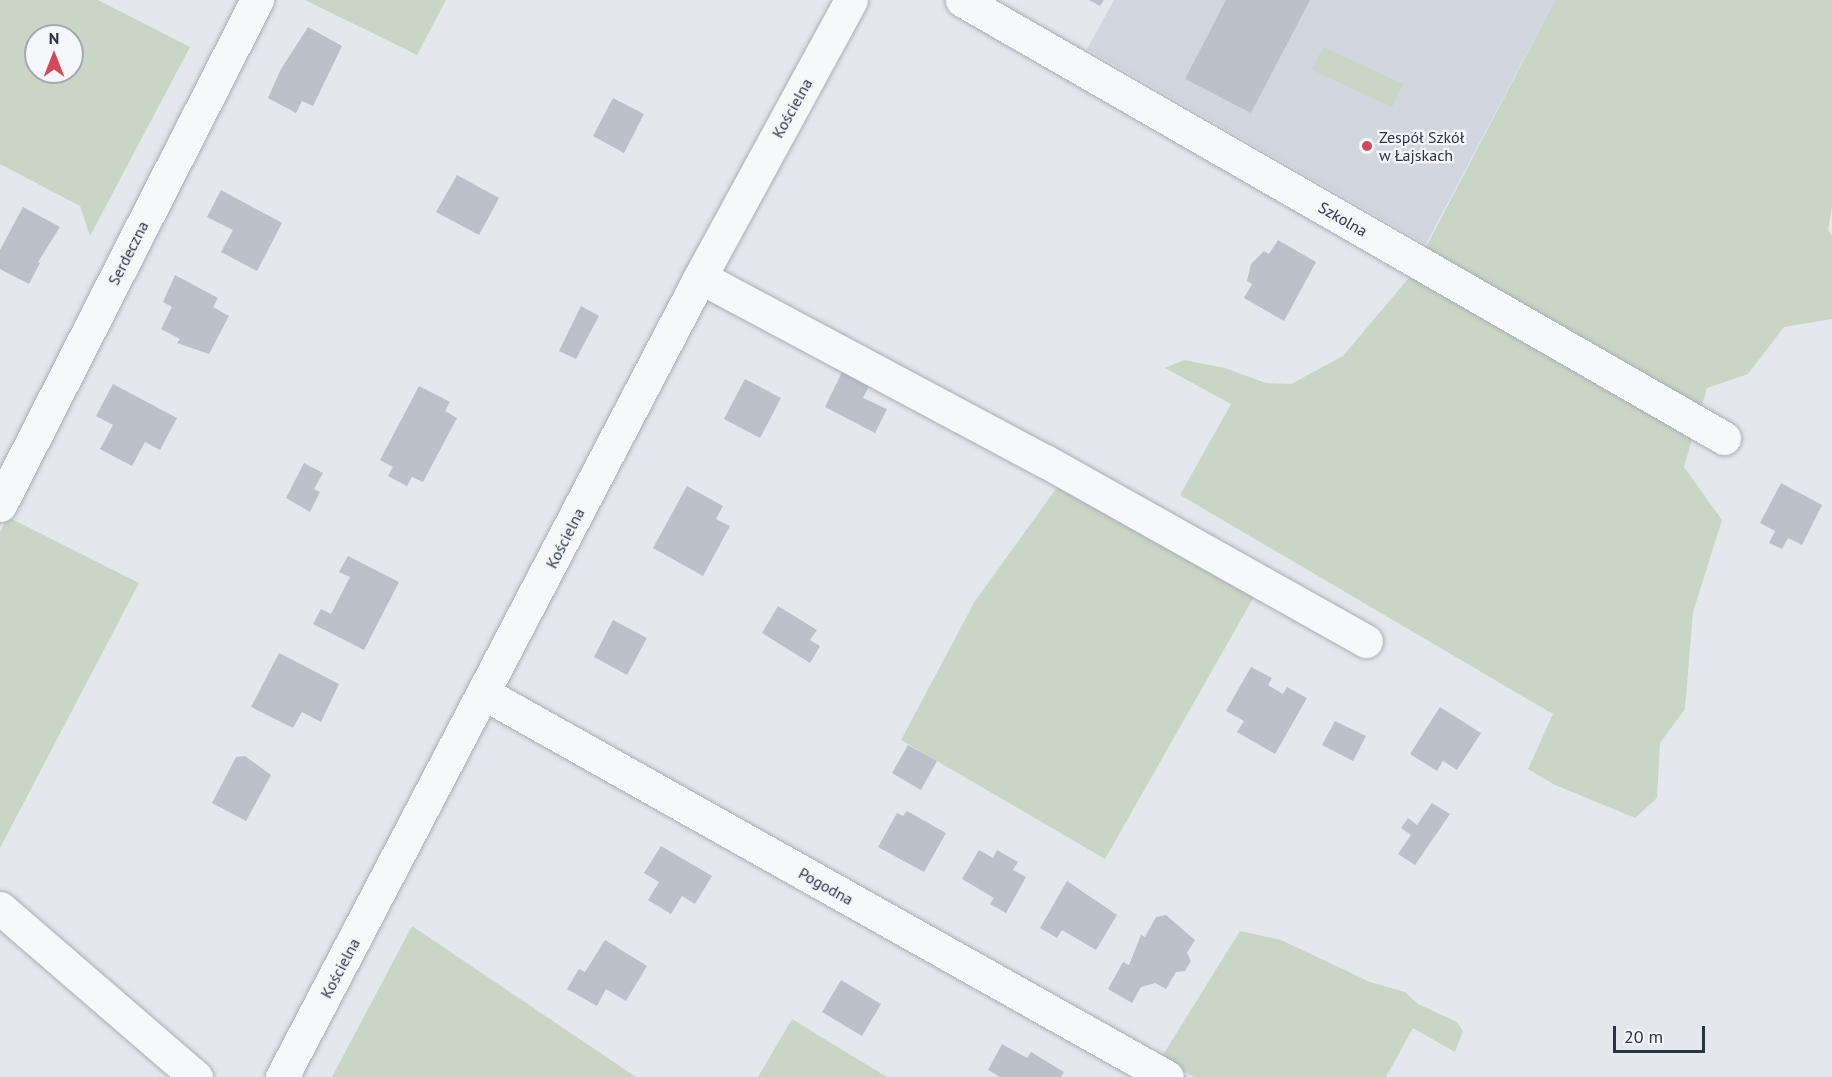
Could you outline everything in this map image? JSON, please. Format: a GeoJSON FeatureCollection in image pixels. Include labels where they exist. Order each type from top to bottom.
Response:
{"type":"FeatureCollection","features":[{"type":"Feature","properties":{"kind":"street","name":"Serdeczna"},"geometry":{"type":"LineString","coordinates":[[0,505],[257,0]]}},
{"type":"Feature","properties":{"kind":"street","name":"Kościelna"},"geometry":{"type":"LineString","coordinates":[[282,1077],[485,694],[700,277],[851,0]]}},
{"type":"Feature","properties":{"kind":"street","name":"Szkolna"},"geometry":{"type":"LineString","coordinates":[[962,0],[1724,438]]}},
{"type":"Feature","properties":{"kind":"street"},"geometry":{"type":"LineString","coordinates":[[700,277],[1046,460],[1366,641]]}},
{"type":"Feature","properties":{"kind":"street","name":"Pogodna"},"geometry":{"type":"LineString","coordinates":[[485,694],[1167,1077]]}},
{"type":"Feature","properties":{"kind":"street"},"geometry":{"type":"LineString","coordinates":[[0,908],[196,1077]]}},
{"type":"Feature","properties":{"kind":"shaded area","name":"Zespół Szkół w Łajskach"},"geometry":{"type":"Polygon","coordinates":[[[1114,0],[1555,0],[1426,244],[1087,49],[1114,0]]]}},
{"type":"Feature","properties":{"kind":"green space"},"geometry":{"type":"Polygon","coordinates":[[[0,0],[98,0],[190,47],[90,236],[80,206],[0,164],[0,0]]]}},
{"type":"Feature","properties":{"kind":"green space"},"geometry":{"type":"Polygon","coordinates":[[[305,0],[446,0],[417,55],[305,0]]]}},
{"type":"Feature","properties":{"kind":"green space"},"geometry":{"type":"Polygon","coordinates":[[[1555,0],[1832,0],[1832,206],[1828,230],[1832,236],[1832,319],[1784,327],[1748,374],[1707,388],[1684,467],[1722,520],[1693,612],[1685,709],[1660,743],[1657,798],[1635,818],[1553,784],[1528,769],[1553,714],[1180,495],[1231,404],[1165,368],[1184,360],[1225,368],[1266,383],[1291,384],[1343,356],[1412,274],[1555,0]]]}},
{"type":"Feature","properties":{"kind":"green space"},"geometry":{"type":"Polygon","coordinates":[[[1323,47],[1403,84],[1392,107],[1312,70],[1323,47]]]}},
{"type":"Feature","properties":{"kind":"green space"},"geometry":{"type":"Polygon","coordinates":[[[1058,486],[1255,595],[1105,859],[901,740],[975,601],[1058,486]]]}},
{"type":"Feature","properties":{"kind":"green space"},"geometry":{"type":"Polygon","coordinates":[[[8,517],[139,583],[0,848],[0,532],[8,517]]]}},
{"type":"Feature","properties":{"kind":"green space"},"geometry":{"type":"Polygon","coordinates":[[[412,926],[636,1077],[332,1077],[412,926]]]}},
{"type":"Feature","properties":{"kind":"green space"},"geometry":{"type":"Polygon","coordinates":[[[1240,931],[1281,940],[1370,982],[1405,992],[1418,1004],[1457,1022],[1463,1031],[1455,1052],[1413,1028],[1386,1077],[1194,1077],[1161,1058],[1240,931]]]}},
{"type":"Feature","properties":{"kind":"green space"},"geometry":{"type":"Polygon","coordinates":[[[792,1019],[831,1043],[887,1077],[758,1077],[792,1019]]]}},
{"type":"Feature","properties":{"kind":"building"},"geometry":{"type":"Polygon","coordinates":[[[1089,0],[1104,0],[1100,6],[1089,0]]]}},
{"type":"Feature","properties":{"kind":"building"},"geometry":{"type":"Polygon","coordinates":[[[1226,0],[1310,0],[1251,113],[1185,79],[1226,0]]]}},
{"type":"Feature","properties":{"kind":"building"},"geometry":{"type":"Polygon","coordinates":[[[308,27],[342,46],[313,106],[302,101],[296,113],[268,98],[281,69],[308,27]]]}},
{"type":"Feature","properties":{"kind":"building"},"geometry":{"type":"Polygon","coordinates":[[[613,98],[644,114],[624,153],[593,136],[613,98]]]}},
{"type":"Feature","properties":{"kind":"building"},"geometry":{"type":"Polygon","coordinates":[[[457,175],[499,198],[479,235],[436,212],[457,175]]]}},
{"type":"Feature","properties":{"kind":"building"},"geometry":{"type":"Polygon","coordinates":[[[221,190],[282,223],[257,271],[221,252],[233,230],[207,217],[221,190]]]}},
{"type":"Feature","properties":{"kind":"building"},"geometry":{"type":"Polygon","coordinates":[[[23,207],[60,227],[38,262],[40,263],[29,284],[0,269],[0,250],[23,207]]]}},
{"type":"Feature","properties":{"kind":"building"},"geometry":{"type":"Polygon","coordinates":[[[1278,240],[1316,262],[1284,321],[1244,298],[1252,284],[1247,281],[1251,264],[1264,251],[1269,254],[1278,240]]]}},
{"type":"Feature","properties":{"kind":"building"},"geometry":{"type":"Polygon","coordinates":[[[175,275],[218,298],[213,307],[229,316],[209,354],[177,343],[180,339],[161,329],[172,307],[163,302],[175,275]]]}},
{"type":"Feature","properties":{"kind":"building"},"geometry":{"type":"Polygon","coordinates":[[[581,306],[599,316],[576,359],[559,351],[581,306]]]}},
{"type":"Feature","properties":{"kind":"building"},"geometry":{"type":"Polygon","coordinates":[[[842,372],[869,386],[863,398],[887,409],[875,433],[825,407],[842,372]]]}},
{"type":"Feature","properties":{"kind":"building"},"geometry":{"type":"Polygon","coordinates":[[[745,379],[781,398],[760,438],[724,419],[745,379]]]}},
{"type":"Feature","properties":{"kind":"building"},"geometry":{"type":"Polygon","coordinates":[[[113,384],[177,418],[160,450],[145,442],[132,466],[100,449],[113,425],[96,416],[113,384]]]}},
{"type":"Feature","properties":{"kind":"building"},"geometry":{"type":"Polygon","coordinates":[[[419,386],[450,402],[445,411],[457,418],[423,482],[412,477],[407,486],[388,476],[393,467],[380,460],[419,386]]]}},
{"type":"Feature","properties":{"kind":"building"},"geometry":{"type":"Polygon","coordinates":[[[304,463],[323,473],[314,489],[320,492],[310,512],[286,498],[304,463]]]}},
{"type":"Feature","properties":{"kind":"building"},"geometry":{"type":"Polygon","coordinates":[[[1781,483],[1822,505],[1802,545],[1788,538],[1782,549],[1769,543],[1775,531],[1760,523],[1781,483]]]}},
{"type":"Feature","properties":{"kind":"building"},"geometry":{"type":"Polygon","coordinates":[[[687,486],[723,506],[716,519],[730,526],[703,576],[653,548],[687,486]]]}},
{"type":"Feature","properties":{"kind":"building"},"geometry":{"type":"Polygon","coordinates":[[[348,556],[399,582],[364,650],[313,624],[321,609],[331,614],[350,577],[339,572],[348,556]]]}},
{"type":"Feature","properties":{"kind":"building"},"geometry":{"type":"Polygon","coordinates":[[[778,606],[817,630],[810,640],[820,646],[810,663],[762,633],[778,606]]]}},
{"type":"Feature","properties":{"kind":"building"},"geometry":{"type":"Polygon","coordinates":[[[613,620],[647,638],[627,675],[594,657],[613,620]]]}},
{"type":"Feature","properties":{"kind":"building"},"geometry":{"type":"Polygon","coordinates":[[[279,653],[339,684],[321,722],[302,712],[293,728],[251,707],[279,653]]]}},
{"type":"Feature","properties":{"kind":"building"},"geometry":{"type":"Polygon","coordinates":[[[1251,667],[1272,678],[1268,685],[1283,694],[1287,687],[1307,698],[1275,754],[1237,732],[1244,721],[1226,711],[1251,667]]]}},
{"type":"Feature","properties":{"kind":"building"},"geometry":{"type":"Polygon","coordinates":[[[1440,707],[1481,733],[1457,770],[1443,761],[1437,771],[1410,754],[1440,707]]]}},
{"type":"Feature","properties":{"kind":"building"},"geometry":{"type":"Polygon","coordinates":[[[1335,721],[1366,736],[1353,761],[1322,745],[1335,721]]]}},
{"type":"Feature","properties":{"kind":"building"},"geometry":{"type":"Polygon","coordinates":[[[908,745],[937,761],[921,790],[892,773],[908,745]]]}},
{"type":"Feature","properties":{"kind":"building"},"geometry":{"type":"Polygon","coordinates":[[[245,756],[271,775],[246,821],[212,803],[236,757],[245,756]]]}},
{"type":"Feature","properties":{"kind":"building"},"geometry":{"type":"Polygon","coordinates":[[[1432,803],[1450,814],[1415,865],[1398,854],[1411,835],[1401,828],[1408,818],[1417,825],[1432,803]]]}},
{"type":"Feature","properties":{"kind":"building"},"geometry":{"type":"Polygon","coordinates":[[[907,811],[946,833],[924,872],[878,847],[897,813],[903,816],[907,811]]]}},
{"type":"Feature","properties":{"kind":"building"},"geometry":{"type":"Polygon","coordinates":[[[661,846],[712,876],[695,904],[682,896],[671,914],[648,900],[659,882],[644,873],[661,846]]]}},
{"type":"Feature","properties":{"kind":"building"},"geometry":{"type":"Polygon","coordinates":[[[979,850],[993,858],[997,850],[1018,862],[1013,870],[1026,877],[1006,913],[990,904],[994,898],[962,879],[979,850]]]}},
{"type":"Feature","properties":{"kind":"building"},"geometry":{"type":"Polygon","coordinates":[[[1067,881],[1117,915],[1096,950],[1062,930],[1057,938],[1040,928],[1067,881]]]}},
{"type":"Feature","properties":{"kind":"building"},"geometry":{"type":"Polygon","coordinates":[[[1166,915],[1195,940],[1187,953],[1191,961],[1185,971],[1176,972],[1166,989],[1155,983],[1141,987],[1132,1003],[1108,989],[1123,962],[1129,965],[1141,935],[1145,937],[1156,917],[1166,915]]]}},
{"type":"Feature","properties":{"kind":"building"},"geometry":{"type":"Polygon","coordinates":[[[605,940],[647,966],[626,1001],[606,989],[597,1006],[567,989],[579,969],[585,972],[605,940]]]}},
{"type":"Feature","properties":{"kind":"building"},"geometry":{"type":"Polygon","coordinates":[[[841,980],[881,1004],[862,1036],[822,1012],[841,980]]]}},
{"type":"Feature","properties":{"kind":"building"},"geometry":{"type":"Polygon","coordinates":[[[1002,1044],[1027,1058],[1031,1052],[1064,1072],[1061,1077],[1000,1077],[988,1070],[1002,1044]]]}},
{"type":"Feature","properties":{"kind":"place","name":"Zespół Szkół w Łajskach"},"geometry":{"type":"Point","coordinates":[1367,146]}}]}
